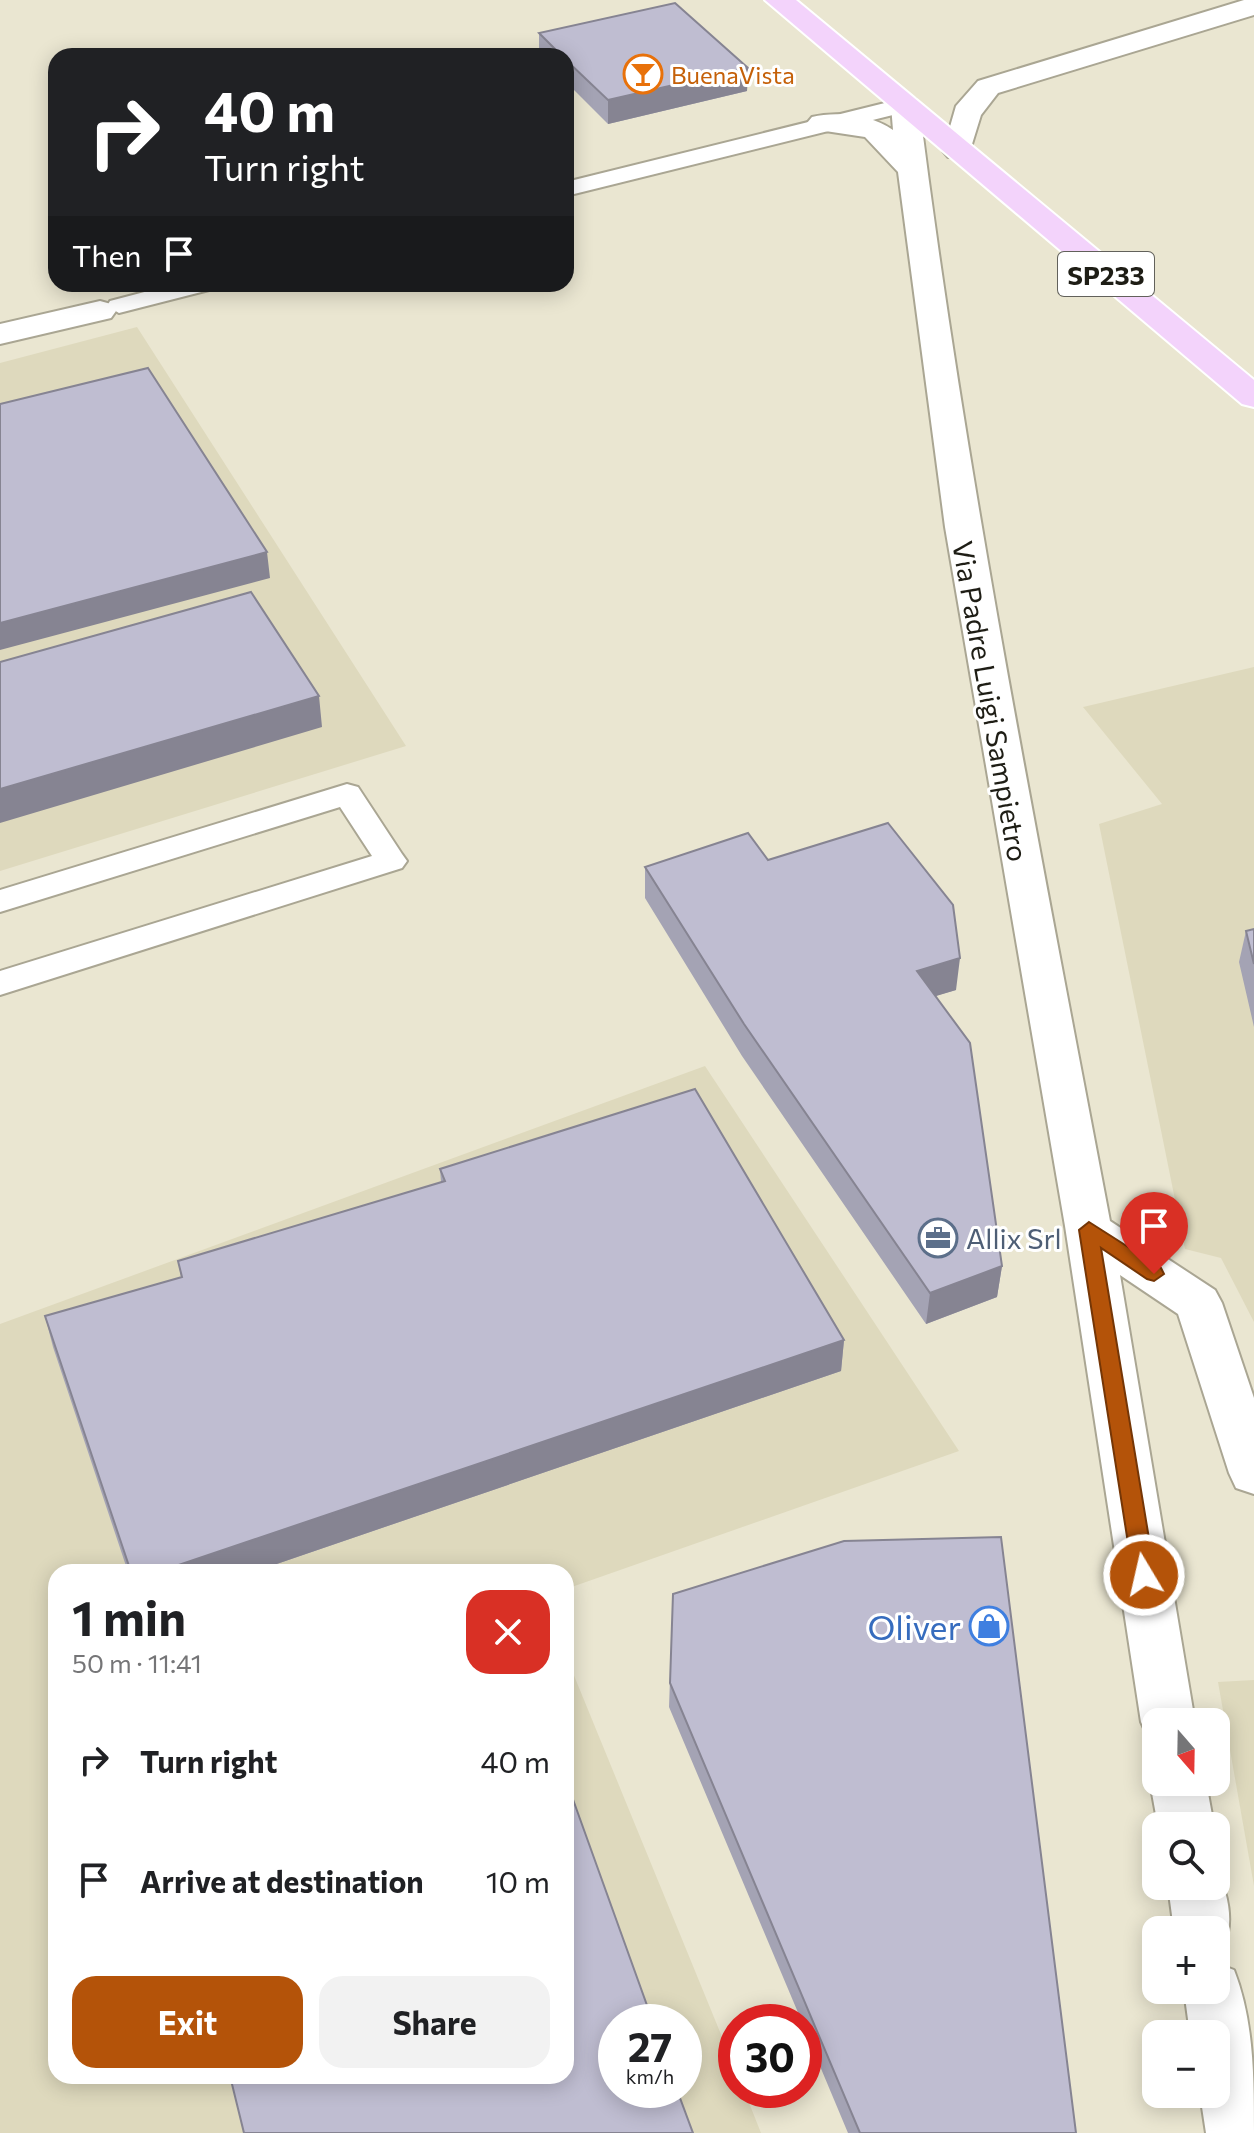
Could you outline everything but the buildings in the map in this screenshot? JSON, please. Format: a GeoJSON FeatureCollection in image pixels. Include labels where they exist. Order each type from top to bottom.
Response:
{"type":"FeatureCollection","features":[{"type":"Feature","properties":{"kind":"main road","name":"SP233"},"geometry":{"type":"LineString","coordinates":[[779,0],[1254,397]]}},
{"type":"Feature","properties":{"kind":"street"},"geometry":{"type":"LineString","coordinates":[[958,151],[958,138],[968,111],[988,87],[1254,6]]}},
{"type":"Feature","properties":{"kind":"street","name":"Via Padre Luigi Sampietro"},"geometry":{"type":"LineString","coordinates":[[905,105],[934,349],[991,707],[1089,1230],[1166,1708]]}},
{"type":"Feature","properties":{"kind":"street"},"geometry":{"type":"LineString","coordinates":[[822,123],[867,124],[888,139],[912,170]]}},
{"type":"Feature","properties":{"kind":"street"},"geometry":{"type":"LineString","coordinates":[[0,334],[110,308]]}},
{"type":"Feature","properties":{"kind":"street"},"geometry":{"type":"LineString","coordinates":[[1089,1230],[1198,1303],[1254,1473]]}},
{"type":"Feature","properties":{"kind":"street"},"geometry":{"type":"LineString","coordinates":[[1215,2004],[1236,2133]]}},
{"type":"Feature","properties":{"kind":"lane"},"geometry":{"type":"LineString","coordinates":[[574,187],[822,123],[905,105]]}},
{"type":"Feature","properties":{"kind":"lane"},"geometry":{"type":"LineString","coordinates":[[110,308],[173,292]]}},
{"type":"Feature","properties":{"kind":"lane"},"geometry":{"type":"LineString","coordinates":[[0,901],[347,794],[391,861],[0,983]]}},
{"type":"Feature","properties":{"kind":"shaded area"},"geometry":{"type":"Polygon","coordinates":[[[137,327],[406,746],[0,871],[0,363],[137,327]]]}},
{"type":"Feature","properties":{"kind":"shaded area"},"geometry":{"type":"Polygon","coordinates":[[[1254,667],[1254,1322],[1221,1258],[1185,1249],[1099,824],[1162,804],[1083,707],[1254,667]]]}},
{"type":"Feature","properties":{"kind":"shaded area"},"geometry":{"type":"Polygon","coordinates":[[[705,1066],[959,1451],[574,1586],[574,1564],[48,1564],[48,2084],[574,2084],[574,1676],[718,2027],[718,2108],[751,2108],[761,2133],[0,2133],[0,1324],[705,1066]]]}},
{"type":"Feature","properties":{"kind":"shaded area"},"geometry":{"type":"Polygon","coordinates":[[[1254,1680],[1254,1886],[1230,1750],[1230,1708],[1223,1708],[1218,1682],[1254,1680]]]}},
{"type":"Feature","properties":{"kind":"place","name":"BuenaVista"},"geometry":{"type":"Point","coordinates":[643,74]}},
{"type":"Feature","properties":{"kind":"place","name":"Allix Srl"},"geometry":{"type":"Point","coordinates":[938,1238]}},
{"type":"Feature","properties":{"kind":"place","name":"Oliver"},"geometry":{"type":"Point","coordinates":[989,1626]}},
{"type":"Feature","properties":{"kind":"route"},"geometry":{"type":"LineString","coordinates":[[1144,1575],[1089,1230],[1154,1274]]}}]}
